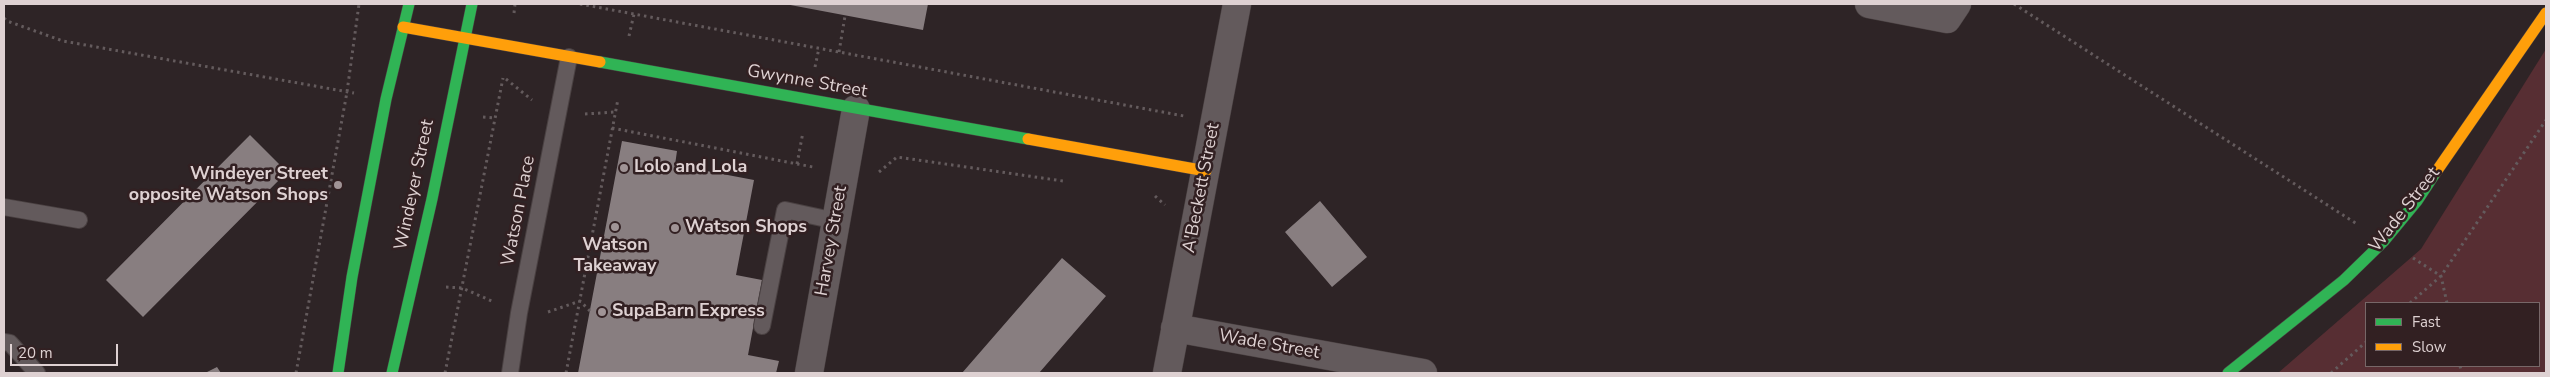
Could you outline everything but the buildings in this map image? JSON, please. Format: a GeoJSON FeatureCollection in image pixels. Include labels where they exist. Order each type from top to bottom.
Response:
{"type":"FeatureCollection","features":[{"type":"Feature","properties":{"kind":"street"},"geometry":{"type":"LineString","coordinates":[[338,373],[352,277],[386,99],[409,4]]}},
{"type":"Feature","properties":{"kind":"street","name":"Windeyer Street"},"geometry":{"type":"LineString","coordinates":[[392,373],[472,4]]}},
{"type":"Feature","properties":{"kind":"street","name":"A'Beckett Street"},"geometry":{"type":"LineString","coordinates":[[1167,373],[1237,4]]}},
{"type":"Feature","properties":{"kind":"street"},"geometry":{"type":"LineString","coordinates":[[1869,4],[1947,19],[1957,4]]}},
{"type":"Feature","properties":{"kind":"street","name":"Wade Street"},"geometry":{"type":"LineString","coordinates":[[2228,373],[2344,280],[2384,241],[2417,201],[2482,103],[2546,13]]}},
{"type":"Feature","properties":{"kind":"street","name":"Gwynne Street"},"geometry":{"type":"LineString","coordinates":[[403,27],[1206,171]]}},
{"type":"Feature","properties":{"kind":"street","name":"Harvey Street"},"geometry":{"type":"LineString","coordinates":[[809,373],[856,109]]}},
{"type":"Feature","properties":{"kind":"street","name":"Wade Street"},"geometry":{"type":"LineString","coordinates":[[1175,328],[1423,373]]}},
{"type":"Feature","properties":{"kind":"lane","name":"Watson Place"},"geometry":{"type":"LineString","coordinates":[[510,373],[519,313],[569,57]]}},
{"type":"Feature","properties":{"kind":"lane"},"geometry":{"type":"LineString","coordinates":[[4,207],[79,220]]}},
{"type":"Feature","properties":{"kind":"lane"},"geometry":{"type":"LineString","coordinates":[[762,326],[786,210],[836,221]]}},
{"type":"Feature","properties":{"kind":"lane"},"geometry":{"type":"LineString","coordinates":[[4,342],[10,343],[38,373]]}},
{"type":"Feature","properties":{"kind":"path"},"geometry":{"type":"LineString","coordinates":[[296,373],[347,92],[359,4]]}},
{"type":"Feature","properties":{"kind":"path"},"geometry":{"type":"LineString","coordinates":[[580,4],[1192,118]]}},
{"type":"Feature","properties":{"kind":"path"},"geometry":{"type":"LineString","coordinates":[[2014,4],[2441,276],[2447,302]]}},
{"type":"Feature","properties":{"kind":"path"},"geometry":{"type":"LineString","coordinates":[[566,373],[634,14]]}},
{"type":"Feature","properties":{"kind":"path"},"geometry":{"type":"LineString","coordinates":[[839,52],[845,16]]}},
{"type":"Feature","properties":{"kind":"path"},"geometry":{"type":"LineString","coordinates":[[5,20],[63,41],[347,92]]}},
{"type":"Feature","properties":{"kind":"path"},"geometry":{"type":"LineString","coordinates":[[445,373],[510,47]]}},
{"type":"Feature","properties":{"kind":"path"},"geometry":{"type":"LineString","coordinates":[[2411,302],[2441,276],[2546,120]]}},
{"type":"Feature","properties":{"kind":"path"},"geometry":{"type":"LineString","coordinates":[[612,128],[814,167]]}},
{"type":"Feature","properties":{"kind":"path"},"geometry":{"type":"LineString","coordinates":[[877,174],[897,157],[1065,182]]}},
{"type":"Feature","properties":{"kind":"path"},"geometry":{"type":"LineString","coordinates":[[1154,194],[1168,208]]}},
{"type":"Feature","properties":{"kind":"path"},"geometry":{"type":"LineString","coordinates":[[580,301],[590,311]]}},
{"type":"Feature","properties":{"kind":"path"},"geometry":{"type":"LineString","coordinates":[[539,315],[580,301]]}},
{"type":"Feature","properties":{"kind":"path"},"geometry":{"type":"LineString","coordinates":[[2331,373],[2365,343]]}},
{"type":"Feature","properties":{"kind":"shaded area"},"geometry":{"type":"Polygon","coordinates":[[[2546,49],[2546,373],[2278,373],[2421,249],[2546,49]]]}},
{"type":"Feature","properties":{"kind":"traffic: fast"},"geometry":{"type":"LineString","coordinates":[[338,373],[352,277],[386,99],[409,4]]}},
{"type":"Feature","properties":{"kind":"traffic: fast"},"geometry":{"type":"LineString","coordinates":[[392,373],[432,199],[472,4]]}},
{"type":"Feature","properties":{"kind":"traffic: fast"},"geometry":{"type":"LineString","coordinates":[[600,62],[1028,139]]}},
{"type":"Feature","properties":{"kind":"traffic: fast"},"geometry":{"type":"LineString","coordinates":[[2228,373],[2344,280],[2384,241],[2417,201],[2436,172]]}},
{"type":"Feature","properties":{"kind":"traffic: slow"},"geometry":{"type":"LineString","coordinates":[[2436,172],[2546,13]]}},
{"type":"Feature","properties":{"kind":"traffic: slow"},"geometry":{"type":"LineString","coordinates":[[403,27],[600,62]]}},
{"type":"Feature","properties":{"kind":"traffic: slow"},"geometry":{"type":"LineString","coordinates":[[1028,139],[1206,171]]}},
{"type":"Feature","properties":{"kind":"place","name":"Lolo and Lola"},"geometry":{"type":"Point","coordinates":[624,168]}},
{"type":"Feature","properties":{"kind":"place","name":"Windeyer Street opposite Watson Shops"},"geometry":{"type":"Point","coordinates":[338,185]}},
{"type":"Feature","properties":{"kind":"place","name":"Watson Takeaway"},"geometry":{"type":"Point","coordinates":[615,227]}},
{"type":"Feature","properties":{"kind":"place","name":"Watson Shops"},"geometry":{"type":"Point","coordinates":[675,228]}},
{"type":"Feature","properties":{"kind":"place","name":"SupaBarn Express"},"geometry":{"type":"Point","coordinates":[602,312]}}]}
